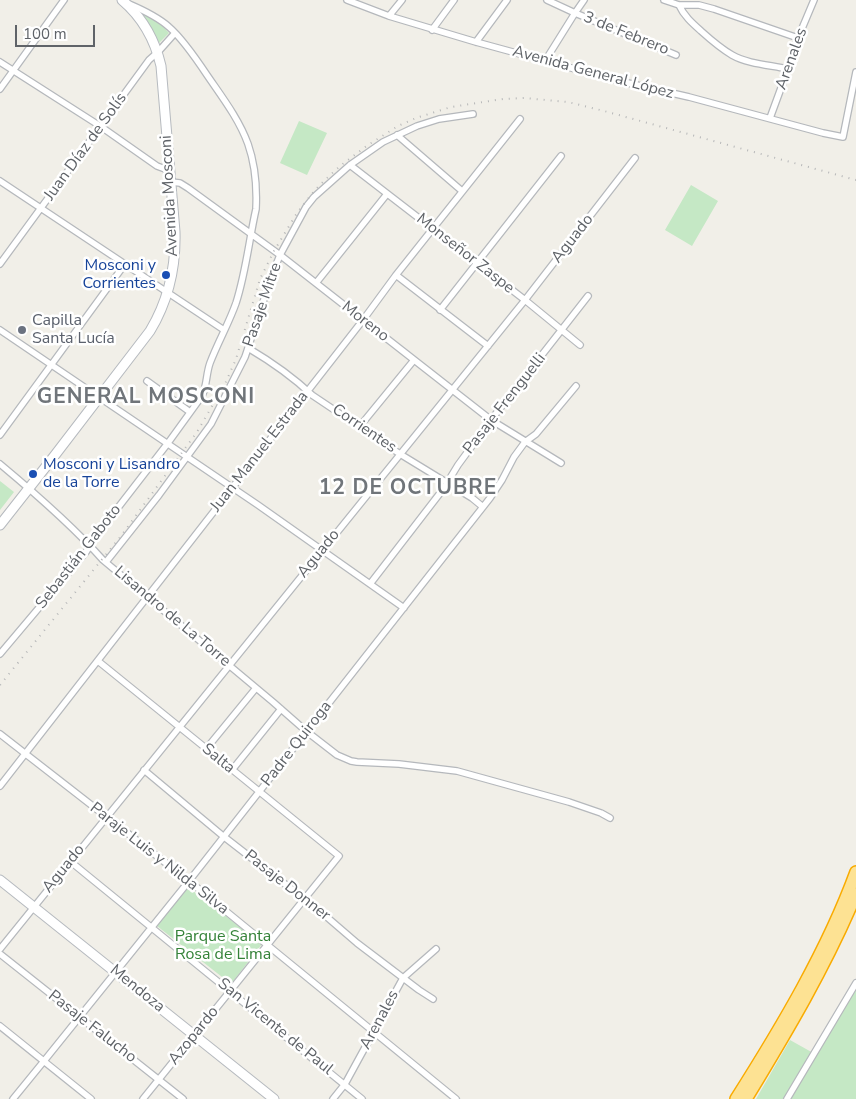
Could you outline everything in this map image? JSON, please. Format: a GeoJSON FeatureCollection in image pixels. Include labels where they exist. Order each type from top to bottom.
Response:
{"type":"FeatureCollection","features":[{"type":"Feature","properties":{"kind":"highway"},"geometry":{"type":"LineString","coordinates":[[746,1099],[807,995],[841,930],[852,898],[856,874]]}},
{"type":"Feature","properties":{"kind":"highway"},"geometry":{"type":"LineString","coordinates":[[736,1099],[772,1040],[852,898]]}},
{"type":"Feature","properties":{"kind":"street"},"geometry":{"type":"LineString","coordinates":[[0,89],[64,0]]}},
{"type":"Feature","properties":{"kind":"street"},"geometry":{"type":"LineString","coordinates":[[389,16],[402,0]]}},
{"type":"Feature","properties":{"kind":"street"},"geometry":{"type":"LineString","coordinates":[[432,30],[454,0]]}},
{"type":"Feature","properties":{"kind":"street"},"geometry":{"type":"LineString","coordinates":[[476,42],[507,0]]}},
{"type":"Feature","properties":{"kind":"street","name":"3 de Febrero"},"geometry":{"type":"LineString","coordinates":[[547,0],[676,55]]}},
{"type":"Feature","properties":{"kind":"street"},"geometry":{"type":"LineString","coordinates":[[545,61],[584,0]]}},
{"type":"Feature","properties":{"kind":"street"},"geometry":{"type":"LineString","coordinates":[[664,0],[679,4],[700,3],[798,38]]}},
{"type":"Feature","properties":{"kind":"street","name":"Arenales"},"geometry":{"type":"LineString","coordinates":[[770,118],[798,38],[814,0]]}},
{"type":"Feature","properties":{"kind":"street","name":"Sebastián Gaboto"},"geometry":{"type":"LineString","coordinates":[[0,654],[90,546],[202,396],[205,390],[209,365],[236,302],[256,209],[254,168],[248,146],[241,129],[224,100],[193,55],[169,27],[141,9],[123,1]]}},
{"type":"Feature","properties":{"kind":"street","name":"Avenida Mosconi"},"geometry":{"type":"LineString","coordinates":[[0,525],[150,331],[158,319],[168,293],[174,266],[175,232],[162,77],[158,52],[145,26],[123,1]]}},
{"type":"Feature","properties":{"kind":"street","name":"Avenida General López"},"geometry":{"type":"LineString","coordinates":[[350,1],[432,30],[545,61],[823,133],[843,136],[856,72]]}},
{"type":"Feature","properties":{"kind":"street"},"geometry":{"type":"LineString","coordinates":[[679,4],[686,18],[716,45],[733,55],[788,68]]}},
{"type":"Feature","properties":{"kind":"street","name":"Juan Díaz de Solís"},"geometry":{"type":"LineString","coordinates":[[0,264],[149,60],[174,33]]}},
{"type":"Feature","properties":{"kind":"street"},"geometry":{"type":"LineString","coordinates":[[0,62],[100,126],[157,166],[169,169]]}},
{"type":"Feature","properties":{"kind":"street","name":"Pasaje Mitre"},"geometry":{"type":"LineString","coordinates":[[106,562],[159,495],[211,424],[248,348],[280,255],[306,207],[314,197],[350,165],[396,135],[439,119],[473,114]]}},
{"type":"Feature","properties":{"kind":"street","name":"Juan Manuel Estrada"},"geometry":{"type":"LineString","coordinates":[[0,786],[233,488],[396,275],[520,119]]}},
{"type":"Feature","properties":{"kind":"street"},"geometry":{"type":"LineString","coordinates":[[396,135],[462,191]]}},
{"type":"Feature","properties":{"kind":"street"},"geometry":{"type":"LineString","coordinates":[[440,310],[562,156]]}},
{"type":"Feature","properties":{"kind":"street","name":"Aguado"},"geometry":{"type":"LineString","coordinates":[[0,949],[525,300],[635,158]]}},
{"type":"Feature","properties":{"kind":"street","name":"Monseñor Zaspe"},"geometry":{"type":"LineString","coordinates":[[350,165],[525,300],[580,345]]}},
{"type":"Feature","properties":{"kind":"street"},"geometry":{"type":"LineString","coordinates":[[0,181],[224,330]]}},
{"type":"Feature","properties":{"kind":"street","name":"Moreno"},"geometry":{"type":"LineString","coordinates":[[170,182],[188,188],[251,233],[491,420],[560,463]]}},
{"type":"Feature","properties":{"kind":"street"},"geometry":{"type":"LineString","coordinates":[[316,283],[387,194]]}},
{"type":"Feature","properties":{"kind":"street"},"geometry":{"type":"LineString","coordinates":[[0,434],[125,264]]}},
{"type":"Feature","properties":{"kind":"street"},"geometry":{"type":"LineString","coordinates":[[396,275],[488,346]]}},
{"type":"Feature","properties":{"kind":"street","name":"Pasaje Frenguelli"},"geometry":{"type":"LineString","coordinates":[[370,584],[444,488],[458,465],[491,420],[588,296]]}},
{"type":"Feature","properties":{"kind":"street"},"geometry":{"type":"LineString","coordinates":[[0,339],[2,332],[168,443],[404,608]]}},
{"type":"Feature","properties":{"kind":"street","name":"Corrientes"},"geometry":{"type":"LineString","coordinates":[[248,348],[264,357],[312,395],[400,454],[472,498],[483,507]]}},
{"type":"Feature","properties":{"kind":"street"},"geometry":{"type":"LineString","coordinates":[[360,426],[414,360]]}},
{"type":"Feature","properties":{"kind":"street"},"geometry":{"type":"LineString","coordinates":[[146,381],[190,412]]}},
{"type":"Feature","properties":{"kind":"street","name":"Padre Quiroga"},"geometry":{"type":"LineString","coordinates":[[13,1099],[152,927],[483,507],[525,442],[536,434],[576,386]]}},
{"type":"Feature","properties":{"kind":"street","name":"Lisandro de La Torre"},"geometry":{"type":"LineString","coordinates":[[0,464],[29,488],[103,560],[337,755],[350,761],[399,764],[457,771],[569,802],[610,818]]}},
{"type":"Feature","properties":{"kind":"street","name":"Salta"},"geometry":{"type":"LineString","coordinates":[[98,661],[339,856]]}},
{"type":"Feature","properties":{"kind":"street"},"geometry":{"type":"LineString","coordinates":[[206,749],[256,688]]}},
{"type":"Feature","properties":{"kind":"street"},"geometry":{"type":"LineString","coordinates":[[232,770],[281,709]]}},
{"type":"Feature","properties":{"kind":"street","name":"Paraje Luis y Nilda Silva"},"geometry":{"type":"LineString","coordinates":[[0,734],[188,881],[456,1099]]}},
{"type":"Feature","properties":{"kind":"street","name":"Pasaje Donner"},"geometry":{"type":"LineString","coordinates":[[144,770],[357,943],[433,999]]}},
{"type":"Feature","properties":{"kind":"street","name":"Azopardo"},"geometry":{"type":"LineString","coordinates":[[143,1099],[339,856]]}},
{"type":"Feature","properties":{"kind":"street","name":"San Vicente de Paul"},"geometry":{"type":"LineString","coordinates":[[71,862],[362,1099]]}},
{"type":"Feature","properties":{"kind":"street","name":"Mendoza"},"geometry":{"type":"LineString","coordinates":[[0,880],[274,1099]]}},
{"type":"Feature","properties":{"kind":"street","name":"Arenales"},"geometry":{"type":"LineString","coordinates":[[333,1099],[345,1084],[403,978],[436,949]]}},
{"type":"Feature","properties":{"kind":"street","name":"Pasaje Falucho"},"geometry":{"type":"LineString","coordinates":[[0,954],[183,1099]]}},
{"type":"Feature","properties":{"kind":"street"},"geometry":{"type":"LineString","coordinates":[[787,1099],[856,983]]}},
{"type":"Feature","properties":{"kind":"street"},"geometry":{"type":"LineString","coordinates":[[1,1028],[91,1099]]}},
{"type":"Feature","properties":{"kind":"street"},"geometry":{"type":"LineString","coordinates":[[78,1099],[83,1093]]}},
{"type":"Feature","properties":{"kind":"green space"},"geometry":{"type":"Polygon","coordinates":[[[139,12],[160,23],[169,33],[159,43],[147,22],[139,12]]]}},
{"type":"Feature","properties":{"kind":"green space"},"geometry":{"type":"Polygon","coordinates":[[[299,121],[327,133],[307,175],[280,163],[299,121]]]}},
{"type":"Feature","properties":{"kind":"green space"},"geometry":{"type":"Polygon","coordinates":[[[691,185],[718,201],[692,246],[665,230],[691,185]]]}},
{"type":"Feature","properties":{"kind":"green space"},"geometry":{"type":"Polygon","coordinates":[[[0,481],[14,492],[0,510],[0,481]]]}},
{"type":"Feature","properties":{"kind":"green space","name":"Parque Santa Rosa de Lima"},"geometry":{"type":"Polygon","coordinates":[[[188,887],[262,944],[231,984],[157,926],[188,887]]]}},
{"type":"Feature","properties":{"kind":"green space"},"geometry":{"type":"Polygon","coordinates":[[[856,986],[856,1099],[756,1099],[790,1040],[815,1054],[856,986]]]}},
{"type":"Feature","properties":{"kind":"railway"},"geometry":{"type":"LineString","coordinates":[[0,685],[121,536],[197,432],[225,384],[236,359],[260,279],[297,213],[315,190],[340,166],[398,126],[451,107],[503,99],[524,98],[568,102],[856,180]]}},
{"type":"Feature","properties":{"kind":"place","name":"Mosconi y Corrientes"},"geometry":{"type":"Point","coordinates":[166,275]}},
{"type":"Feature","properties":{"kind":"place","name":"Capilla Santa Lucía"},"geometry":{"type":"Point","coordinates":[22,330]}},
{"type":"Feature","properties":{"kind":"place","name":"Mosconi y Lisandro de la Torre"},"geometry":{"type":"Point","coordinates":[33,474]}},
{"type":"Feature","properties":{"kind":"district","name":"GENERAL MOSCONI"},"geometry":{"type":"Point","coordinates":[146,398]}},
{"type":"Feature","properties":{"kind":"district","name":"12 DE OCTUBRE"},"geometry":{"type":"Point","coordinates":[408,489]}}]}
